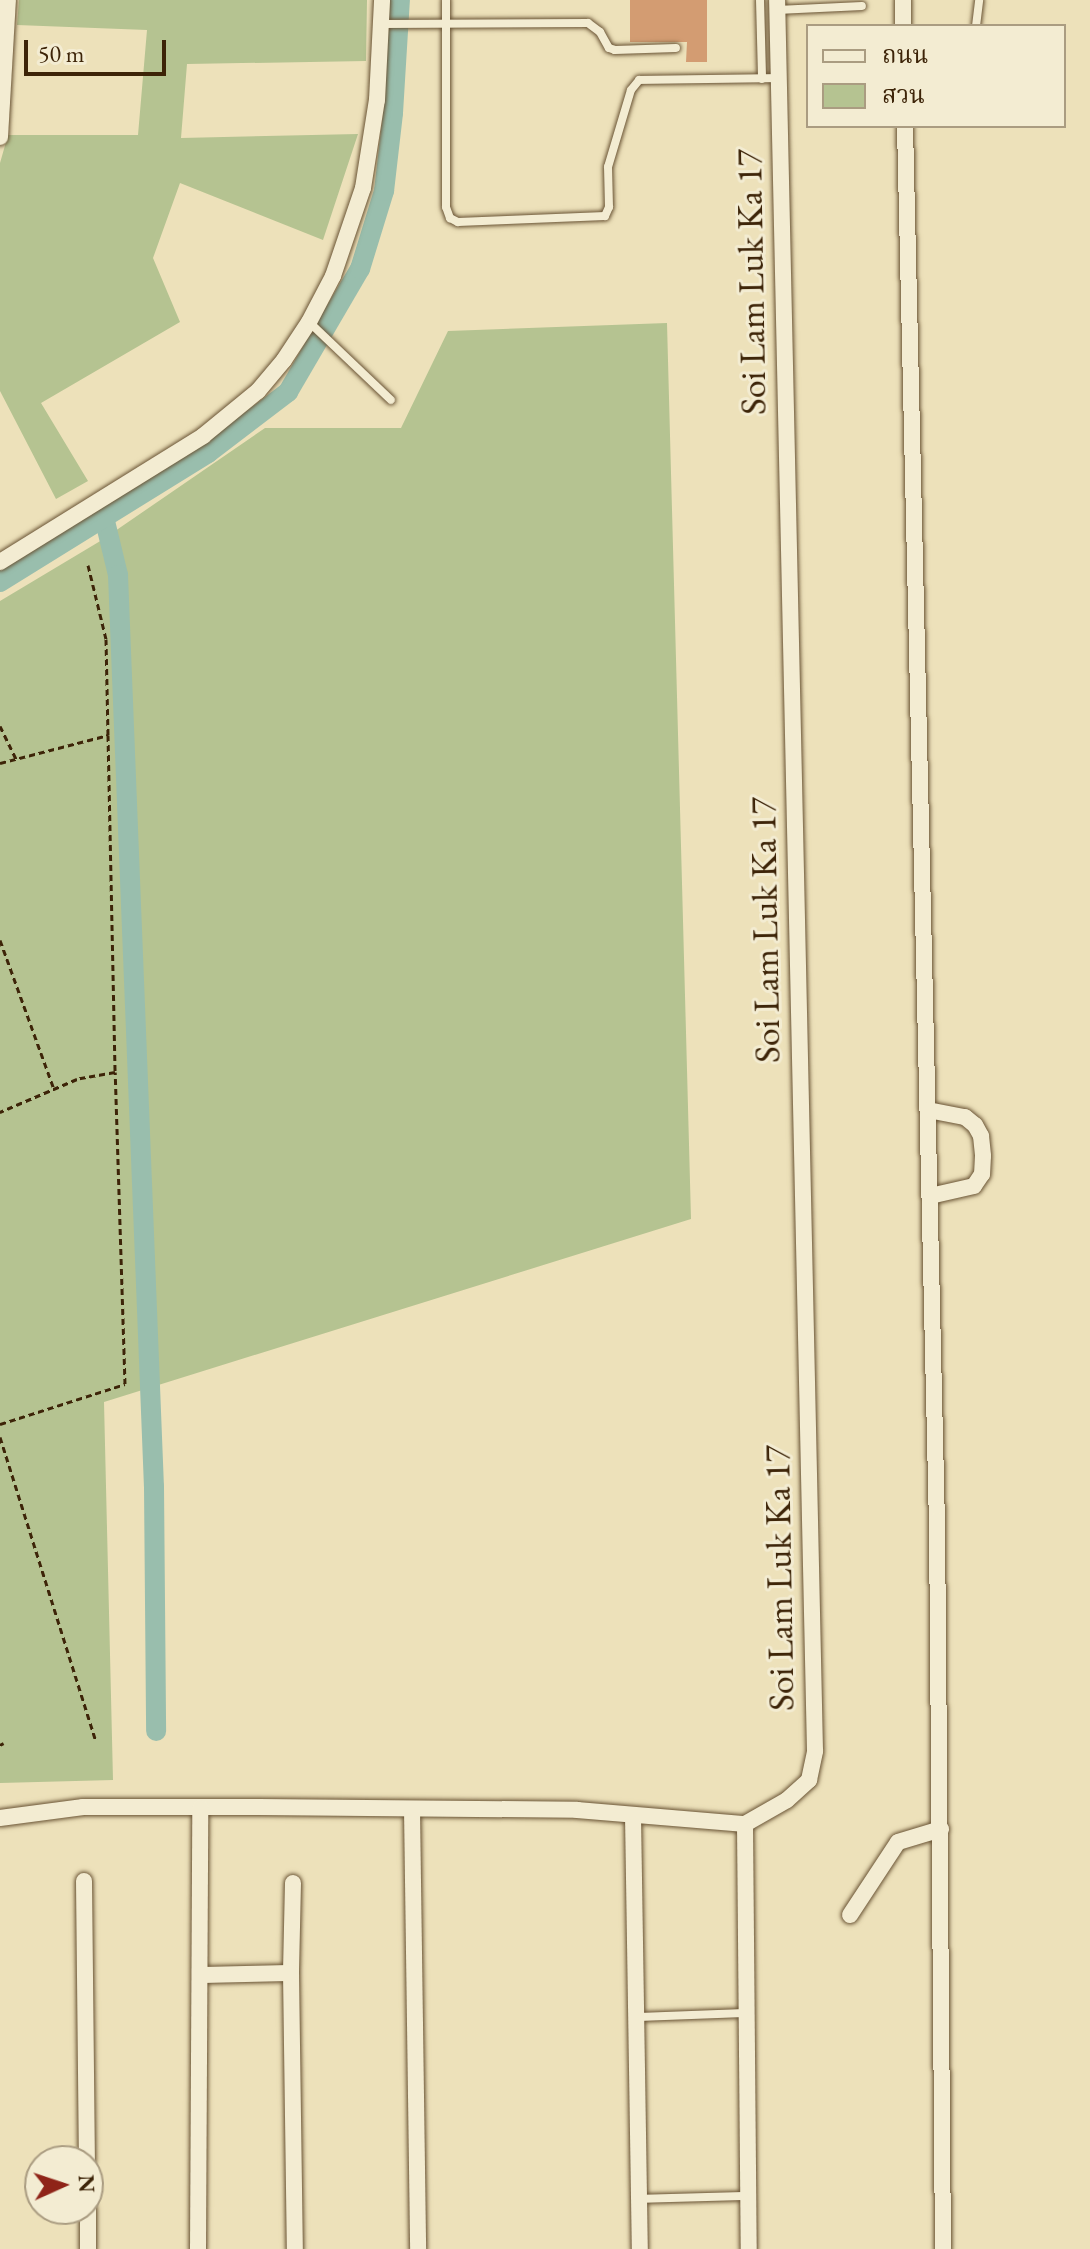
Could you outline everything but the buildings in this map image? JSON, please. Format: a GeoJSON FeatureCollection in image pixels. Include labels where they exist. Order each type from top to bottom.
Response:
{"type":"FeatureCollection","features":[{"type":"Feature","properties":{"kind":"street"},"geometry":{"type":"LineString","coordinates":[[0,137],[8,0]]}},
{"type":"Feature","properties":{"kind":"street"},"geometry":{"type":"LineString","coordinates":[[0,562],[203,436],[267,381],[314,326],[363,188],[372,149],[389,24],[382,0]]}},
{"type":"Feature","properties":{"kind":"street"},"geometry":{"type":"LineString","coordinates":[[903,0],[903,24]]}},
{"type":"Feature","properties":{"kind":"street","name":"Soi Lam Luk Ka 17"},"geometry":{"type":"LineString","coordinates":[[745,1824],[787,1800],[809,1780],[815,1751],[770,78],[777,5]]}},
{"type":"Feature","properties":{"kind":"street"},"geometry":{"type":"LineString","coordinates":[[905,128],[930,1196],[941,1829],[943,2249]]}},
{"type":"Feature","properties":{"kind":"street"},"geometry":{"type":"LineString","coordinates":[[928,1110],[965,1117],[975,1125],[981,1136],[983,1156],[982,1174],[974,1186],[930,1196]]}},
{"type":"Feature","properties":{"kind":"street"},"geometry":{"type":"LineString","coordinates":[[0,1818],[83,1807],[577,1810],[745,1824],[749,2249]]}},
{"type":"Feature","properties":{"kind":"street"},"geometry":{"type":"LineString","coordinates":[[198,2249],[200,1808]]}},
{"type":"Feature","properties":{"kind":"street"},"geometry":{"type":"LineString","coordinates":[[412,1809],[418,2249]]}},
{"type":"Feature","properties":{"kind":"street"},"geometry":{"type":"LineString","coordinates":[[633,1815],[640,2249]]}},
{"type":"Feature","properties":{"kind":"street"},"geometry":{"type":"LineString","coordinates":[[850,1915],[898,1842],[941,1829]]}},
{"type":"Feature","properties":{"kind":"street"},"geometry":{"type":"LineString","coordinates":[[84,1881],[87,2145]]}},
{"type":"Feature","properties":{"kind":"street"},"geometry":{"type":"LineString","coordinates":[[293,1883],[291,1973],[295,2249]]}},
{"type":"Feature","properties":{"kind":"street"},"geometry":{"type":"LineString","coordinates":[[200,1975],[291,1973]]}},
{"type":"Feature","properties":{"kind":"street"},"geometry":{"type":"LineString","coordinates":[[88,2225],[88,2249]]}},
{"type":"Feature","properties":{"kind":"lane"},"geometry":{"type":"LineString","coordinates":[[446,0],[446,207],[450,218],[458,222],[605,216],[609,207],[608,167],[631,90],[639,80],[770,78],[760,0]]}},
{"type":"Feature","properties":{"kind":"lane"},"geometry":{"type":"LineString","coordinates":[[976,24],[979,0]]}},
{"type":"Feature","properties":{"kind":"lane"},"geometry":{"type":"LineString","coordinates":[[777,5],[862,6]]}},
{"type":"Feature","properties":{"kind":"lane"},"geometry":{"type":"LineString","coordinates":[[389,24],[588,23],[600,32],[609,48],[615,50],[676,48]]}},
{"type":"Feature","properties":{"kind":"lane"},"geometry":{"type":"LineString","coordinates":[[314,326],[391,400]]}},
{"type":"Feature","properties":{"kind":"lane"},"geometry":{"type":"LineString","coordinates":[[636,2017],[747,2013]]}},
{"type":"Feature","properties":{"kind":"lane"},"geometry":{"type":"LineString","coordinates":[[639,2199],[748,2196]]}},
{"type":"Feature","properties":{"kind":"path"},"geometry":{"type":"LineString","coordinates":[[0,1424],[125,1384],[106,639],[88,565]]}},
{"type":"Feature","properties":{"kind":"path"},"geometry":{"type":"LineString","coordinates":[[0,726],[16,759]]}},
{"type":"Feature","properties":{"kind":"path"},"geometry":{"type":"LineString","coordinates":[[0,763],[108,735]]}},
{"type":"Feature","properties":{"kind":"path"},"geometry":{"type":"LineString","coordinates":[[0,940],[54,1089]]}},
{"type":"Feature","properties":{"kind":"path"},"geometry":{"type":"LineString","coordinates":[[0,1112],[77,1079],[115,1072]]}},
{"type":"Feature","properties":{"kind":"path"},"geometry":{"type":"LineString","coordinates":[[0,1437],[96,1741]]}},
{"type":"Feature","properties":{"kind":"green space"},"geometry":{"type":"Polygon","coordinates":[[[19,0],[367,0],[366,61],[187,64],[181,138],[358,134],[323,240],[180,183],[153,258],[180,322],[41,403],[88,481],[56,499],[0,391],[0,163],[8,135],[138,135],[147,30],[17,25],[19,0]]]}},
{"type":"Feature","properties":{"kind":"green space"},"geometry":{"type":"Polygon","coordinates":[[[667,323],[691,1219],[104,1402],[113,1780],[0,1783],[0,601],[102,540],[265,428],[401,428],[448,331],[667,323]]]}},
{"type":"Feature","properties":{"kind":"waterway"},"geometry":{"type":"LineString","coordinates":[[0,582],[208,453],[288,392],[360,269],[384,191],[393,113],[400,0]]}},
{"type":"Feature","properties":{"kind":"waterway"},"geometry":{"type":"LineString","coordinates":[[104,517],[118,575],[154,1487],[156,1731]]}}]}
